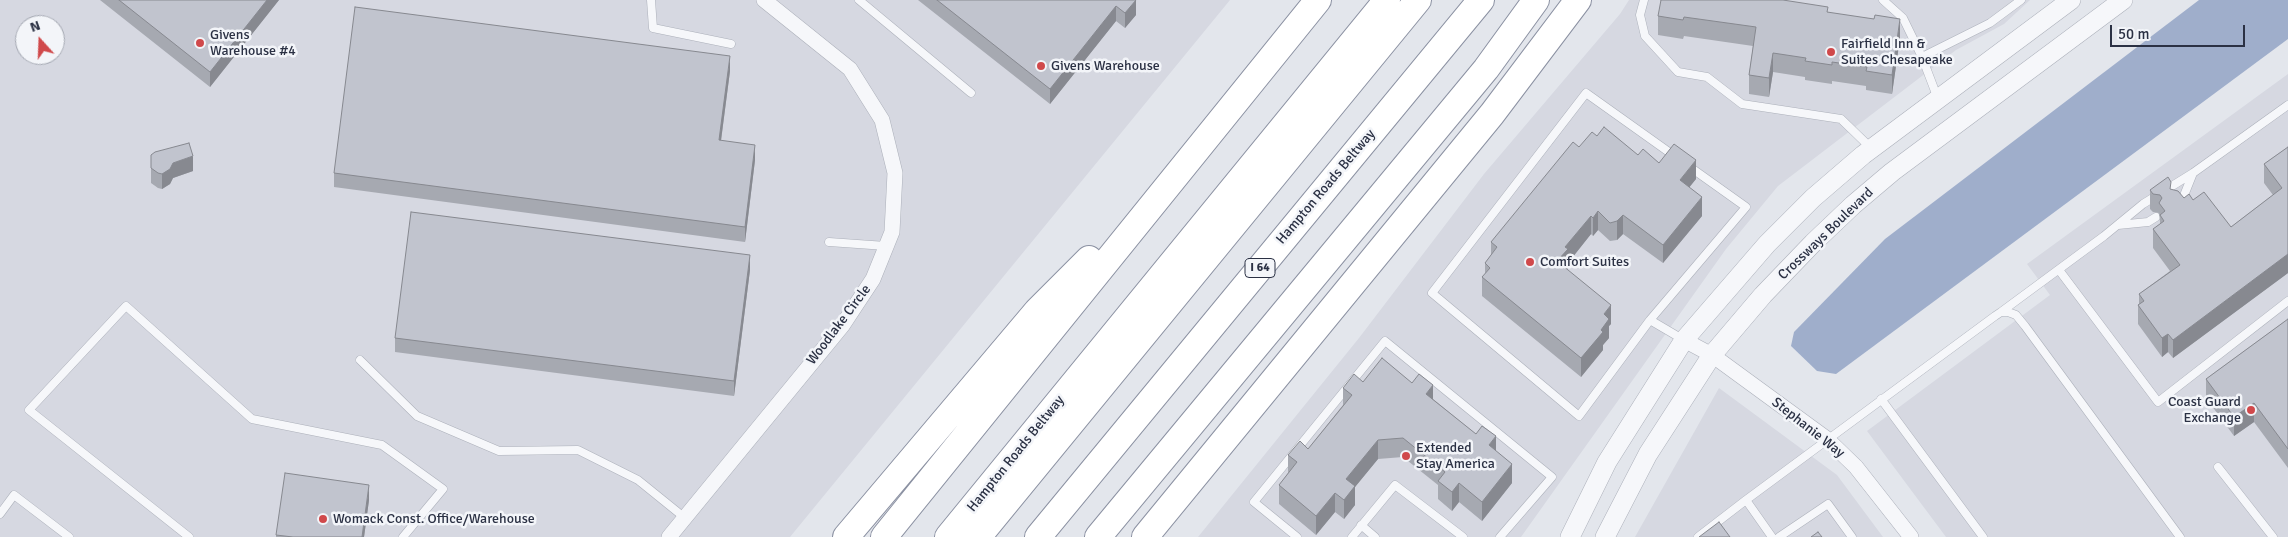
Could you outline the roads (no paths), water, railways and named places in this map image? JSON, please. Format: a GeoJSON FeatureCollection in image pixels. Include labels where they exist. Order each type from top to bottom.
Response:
{"type":"FeatureCollection","features":[{"type":"Feature","properties":{"kind":"highway"},"geometry":{"type":"LineString","coordinates":[[884,537],[1194,151],[1318,0]]}},
{"type":"Feature","properties":{"kind":"highway","name":"Hampton Roads Beltway"},"geometry":{"type":"LineString","coordinates":[[948,537],[1387,0]]}},
{"type":"Feature","properties":{"kind":"highway"},"geometry":{"type":"LineString","coordinates":[[978,537],[1418,0]]}},
{"type":"Feature","properties":{"kind":"highway"},"geometry":{"type":"LineString","coordinates":[[1017,537],[1458,0]]}},
{"type":"Feature","properties":{"kind":"highway","name":"Hampton Roads Beltway"},"geometry":{"type":"LineString","coordinates":[[1038,537],[1481,0]]}},
{"type":"Feature","properties":{"kind":"highway"},"geometry":{"type":"LineString","coordinates":[[1098,537],[1486,69],[1536,0]]}},
{"type":"Feature","properties":{"kind":"highway"},"geometry":{"type":"LineString","coordinates":[[1145,537],[1485,122],[1578,0]]}},
{"type":"Feature","properties":{"kind":"highway"},"geometry":{"type":"LineString","coordinates":[[846,537],[1037,311],[1194,151]]}},
{"type":"Feature","properties":{"kind":"highway"},"geometry":{"type":"LineString","coordinates":[[938,537],[997,478]]}},
{"type":"Feature","properties":{"kind":"street","name":"Woodlake Circle"},"geometry":{"type":"LineString","coordinates":[[669,537],[842,326],[873,279],[892,232],[895,174],[882,120],[850,68],[766,0]]}},
{"type":"Feature","properties":{"kind":"street"},"geometry":{"type":"LineString","coordinates":[[1570,537],[1607,462],[1684,340],[1739,274],[1789,220],[1871,148],[2071,0]]}},
{"type":"Feature","properties":{"kind":"street","name":"Crossways Boulevard"},"geometry":{"type":"LineString","coordinates":[[1604,537],[1648,454],[1712,356],[1769,289],[1813,243],[1853,205],[1908,161],[2123,0]]}},
{"type":"Feature","properties":{"kind":"street","name":"Stephanie Way"},"geometry":{"type":"LineString","coordinates":[[1684,340],[1712,356],[1827,439],[1856,467],[1911,537]]}},
{"type":"Feature","properties":{"kind":"lane"},"geometry":{"type":"LineString","coordinates":[[651,0],[652,28],[731,44]]}},
{"type":"Feature","properties":{"kind":"lane"},"geometry":{"type":"LineString","coordinates":[[859,0],[971,93]]}},
{"type":"Feature","properties":{"kind":"lane"},"geometry":{"type":"LineString","coordinates":[[1644,0],[1640,15],[1645,36],[1678,72],[1708,76],[1742,104],[1841,119],[1871,148]]}},
{"type":"Feature","properties":{"kind":"lane"},"geometry":{"type":"LineString","coordinates":[[1883,0],[1903,18],[1922,57],[1938,99]]}},
{"type":"Feature","properties":{"kind":"lane"},"geometry":{"type":"LineString","coordinates":[[1922,57],[1990,23],[2022,0]]}},
{"type":"Feature","properties":{"kind":"lane"},"geometry":{"type":"LineString","coordinates":[[1586,93],[1746,207],[1650,320],[1578,416],[1432,293],[1586,93]]}},
{"type":"Feature","properties":{"kind":"lane"},"geometry":{"type":"LineString","coordinates":[[1698,537],[1881,399],[2059,270],[2165,189],[2193,173],[2288,105]]}},
{"type":"Feature","properties":{"kind":"lane"},"geometry":{"type":"LineString","coordinates":[[2175,205],[2183,198],[2193,173]]}},
{"type":"Feature","properties":{"kind":"lane"},"geometry":{"type":"LineString","coordinates":[[2118,225],[2148,222],[2156,217]]}},
{"type":"Feature","properties":{"kind":"lane"},"geometry":{"type":"LineString","coordinates":[[829,242],[886,246]]}},
{"type":"Feature","properties":{"kind":"lane"},"geometry":{"type":"LineString","coordinates":[[2059,270],[2158,402],[2288,301]]}},
{"type":"Feature","properties":{"kind":"lane"},"geometry":{"type":"LineString","coordinates":[[189,537],[29,410],[126,306],[252,419],[382,445],[443,489],[402,537]]}},
{"type":"Feature","properties":{"kind":"lane"},"geometry":{"type":"LineString","coordinates":[[1996,316],[2001,312],[2016,315],[2180,537]]}},
{"type":"Feature","properties":{"kind":"lane"},"geometry":{"type":"LineString","coordinates":[[1650,320],[1684,340]]}},
{"type":"Feature","properties":{"kind":"lane"},"geometry":{"type":"LineString","coordinates":[[1297,537],[1254,502],[1385,341],[1552,478],[1500,537]]}},
{"type":"Feature","properties":{"kind":"lane"},"geometry":{"type":"LineString","coordinates":[[360,360],[417,416],[499,451],[578,450],[638,480],[685,518]]}},
{"type":"Feature","properties":{"kind":"lane"},"geometry":{"type":"LineString","coordinates":[[1881,399],[1983,537]]}},
{"type":"Feature","properties":{"kind":"lane"},"geometry":{"type":"LineString","coordinates":[[2218,467],[2273,537]]}},
{"type":"Feature","properties":{"kind":"lane"},"geometry":{"type":"LineString","coordinates":[[1352,537],[1395,485],[1463,537]]}},
{"type":"Feature","properties":{"kind":"lane"},"geometry":{"type":"LineString","coordinates":[[0,514],[14,495],[69,537]]}},
{"type":"Feature","properties":{"kind":"lane"},"geometry":{"type":"LineString","coordinates":[[1746,500],[1772,537]]}},
{"type":"Feature","properties":{"kind":"lane"},"geometry":{"type":"LineString","coordinates":[[1778,537],[1828,504],[1852,537]]}},
{"type":"Feature","properties":{"kind":"lane"},"geometry":{"type":"LineString","coordinates":[[1361,525],[1375,537]]}},
{"type":"Feature","properties":{"kind":"water"},"geometry":{"type":"Polygon","coordinates":[[[2199,0],[2288,0],[2288,39],[1836,374],[1817,371],[1791,346],[1794,332],[1885,239],[2199,0]]]}},
{"type":"Feature","properties":{"kind":"place","name":"Givens Warehouse #4"},"geometry":{"type":"Point","coordinates":[200,43]}},
{"type":"Feature","properties":{"kind":"place","name":"Fairfield Inn & Suites Chesapeake"},"geometry":{"type":"Point","coordinates":[1831,52]}},
{"type":"Feature","properties":{"kind":"place","name":"Givens Warehouse"},"geometry":{"type":"Point","coordinates":[1041,66]}},
{"type":"Feature","properties":{"kind":"place","name":"Comfort Suites"},"geometry":{"type":"Point","coordinates":[1530,262]}},
{"type":"Feature","properties":{"kind":"place","name":"Coast Guard Exchange"},"geometry":{"type":"Point","coordinates":[2251,410]}},
{"type":"Feature","properties":{"kind":"place","name":"Extended Stay America"},"geometry":{"type":"Point","coordinates":[1406,456]}},
{"type":"Feature","properties":{"kind":"place","name":"Womack Const. Office/Warehouse"},"geometry":{"type":"Point","coordinates":[323,519]}}]}
